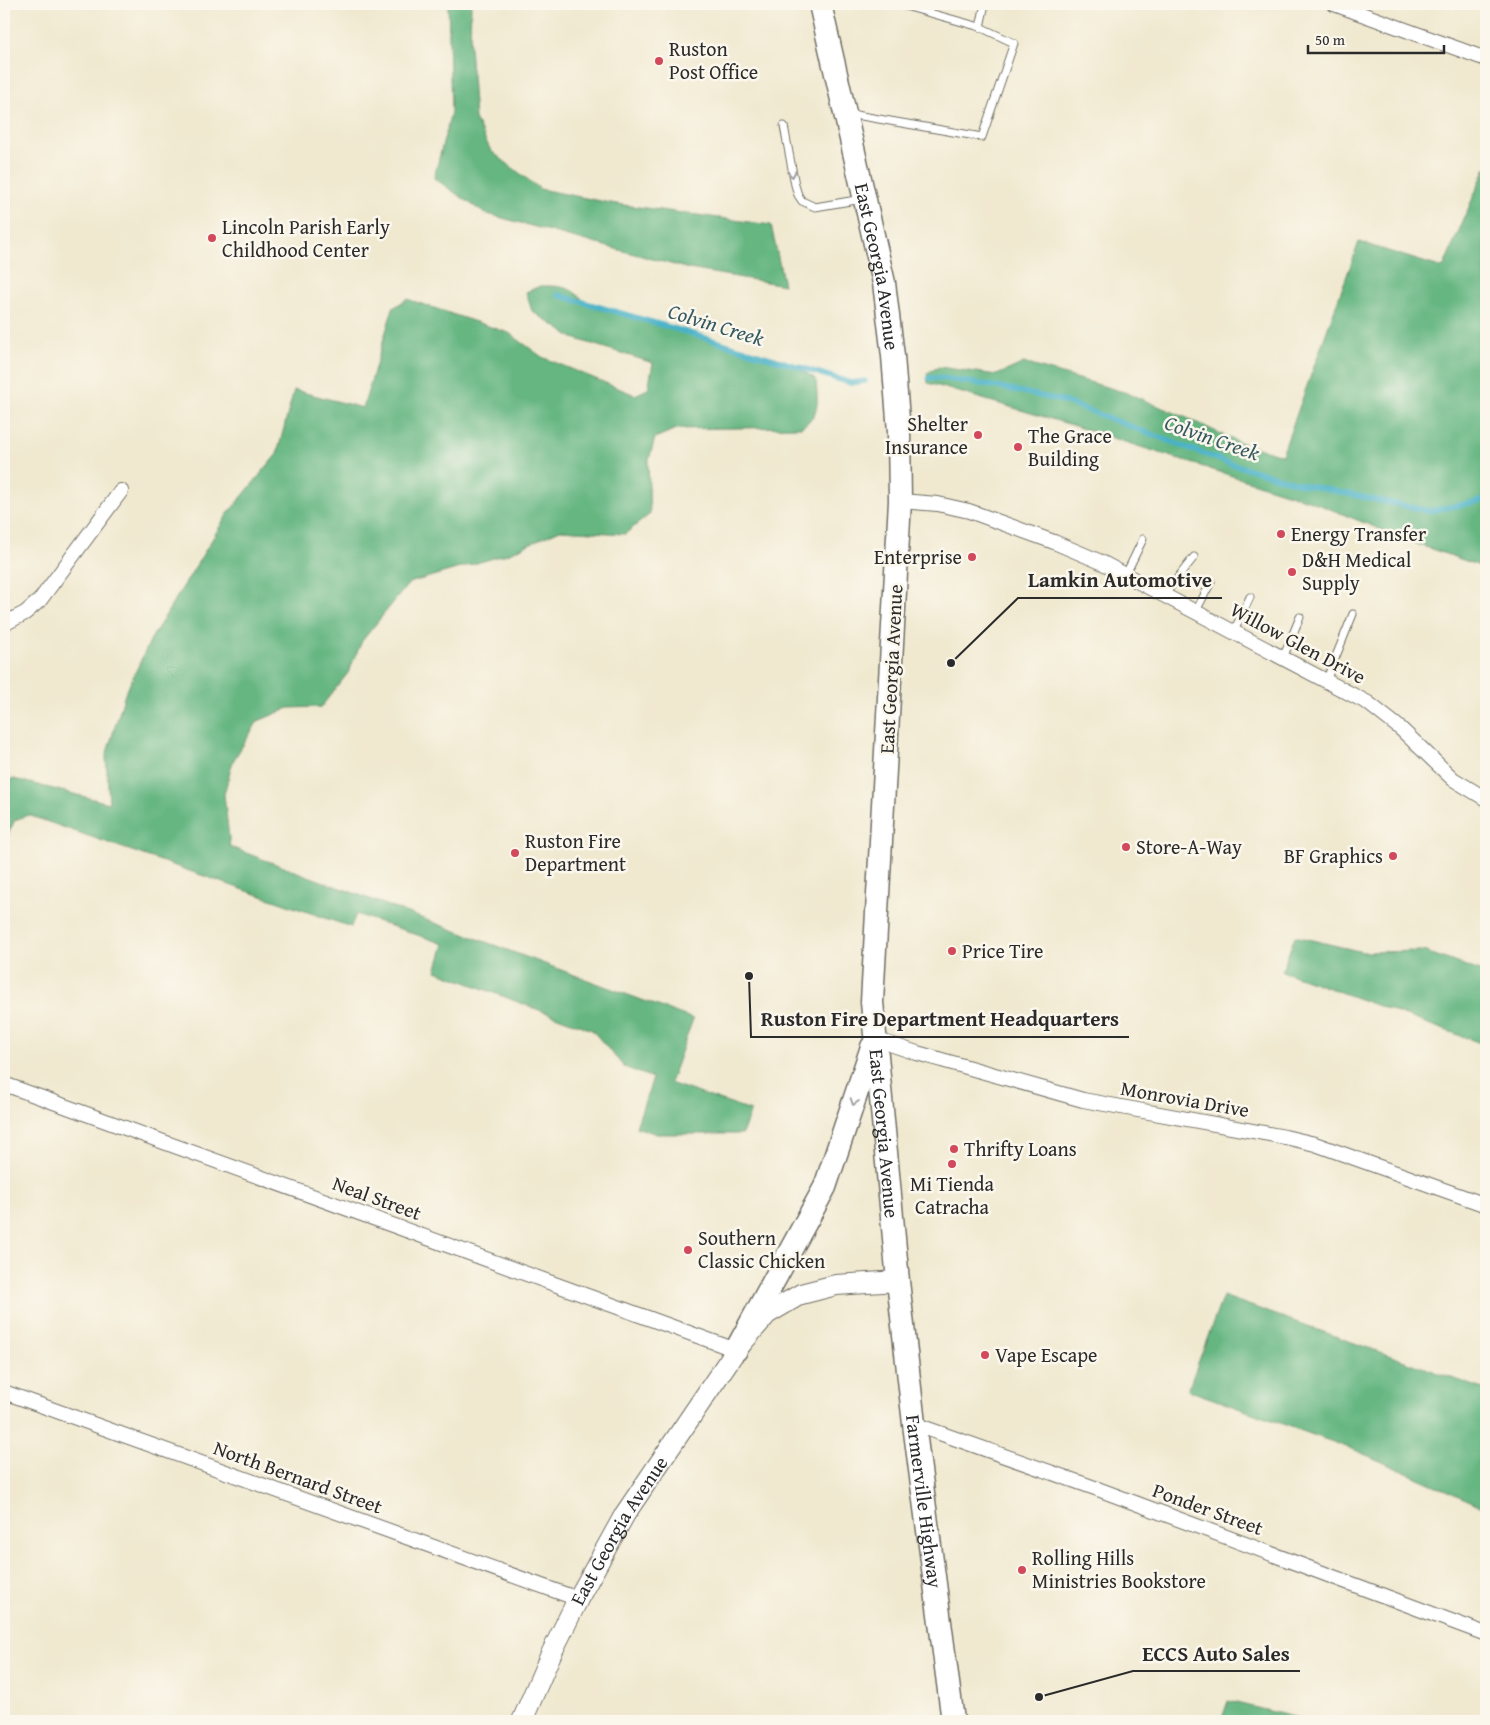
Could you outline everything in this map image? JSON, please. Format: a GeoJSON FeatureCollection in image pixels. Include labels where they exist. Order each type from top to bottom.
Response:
{"type":"FeatureCollection","features":[{"type":"Feature","properties":{"kind":"main road","name":"East Georgia Avenue"},"geometry":{"type":"LineString","coordinates":[[522,1721],[551,1654],[578,1599],[625,1514],[736,1350],[767,1314],[801,1294],[836,1285],[898,1281],[872,1002],[900,501],[899,432],[893,356],[884,283],[820,4]]}},
{"type":"Feature","properties":{"kind":"main road"},"geometry":{"type":"LineString","coordinates":[[736,1350],[825,1187],[875,1039]]}},
{"type":"Feature","properties":{"kind":"main road","name":"Farmerville Highway"},"geometry":{"type":"LineString","coordinates":[[898,1281],[914,1424],[953,1721]]}},
{"type":"Feature","properties":{"kind":"street"},"geometry":{"type":"LineString","coordinates":[[1334,4],[1486,59]]}},
{"type":"Feature","properties":{"kind":"street"},"geometry":{"type":"LineString","coordinates":[[4,624],[25,613],[40,600],[121,491]]}},
{"type":"Feature","properties":{"kind":"street","name":"Willow Glen Drive"},"geometry":{"type":"LineString","coordinates":[[900,501],[938,504],[969,511],[1054,542],[1126,574],[1368,703],[1385,715],[1453,779],[1486,799]]}},
{"type":"Feature","properties":{"kind":"street","name":"Monrovia Drive"},"geometry":{"type":"LineString","coordinates":[[875,1039],[917,1053],[1083,1100],[1285,1136],[1315,1144],[1486,1205]]}},
{"type":"Feature","properties":{"kind":"street","name":"Neal Street"},"geometry":{"type":"LineString","coordinates":[[4,1084],[736,1350]]}},
{"type":"Feature","properties":{"kind":"street","name":"North Bernard Street"},"geometry":{"type":"LineString","coordinates":[[4,1392],[578,1599]]}},
{"type":"Feature","properties":{"kind":"street","name":"Ponder Street"},"geometry":{"type":"LineString","coordinates":[[914,1424],[1095,1488],[1486,1634]]}},
{"type":"Feature","properties":{"kind":"lane"},"geometry":{"type":"LineString","coordinates":[[846,114],[982,137],[1014,43],[980,27],[898,4]]}},
{"type":"Feature","properties":{"kind":"lane"},"geometry":{"type":"LineString","coordinates":[[980,27],[985,4]]}},
{"type":"Feature","properties":{"kind":"lane"},"geometry":{"type":"LineString","coordinates":[[784,126],[794,185],[802,201],[815,207],[865,199]]}},
{"type":"Feature","properties":{"kind":"lane"},"geometry":{"type":"LineString","coordinates":[[1126,574],[1143,539]]}},
{"type":"Feature","properties":{"kind":"lane"},"geometry":{"type":"LineString","coordinates":[[1165,594],[1194,557]]}},
{"type":"Feature","properties":{"kind":"lane"},"geometry":{"type":"LineString","coordinates":[[1196,611],[1211,582]]}},
{"type":"Feature","properties":{"kind":"lane"},"geometry":{"type":"LineString","coordinates":[[1234,631],[1250,597]]}},
{"type":"Feature","properties":{"kind":"lane"},"geometry":{"type":"LineString","coordinates":[[1326,680],[1353,614]]}},
{"type":"Feature","properties":{"kind":"lane"},"geometry":{"type":"LineString","coordinates":[[1284,658],[1300,617]]}},
{"type":"Feature","properties":{"kind":"green space"},"geometry":{"type":"Polygon","coordinates":[[[448,4],[471,4],[470,45],[475,119],[491,151],[540,189],[616,204],[771,225],[784,285],[689,269],[484,213],[434,178],[451,112],[448,4]]]}},
{"type":"Feature","properties":{"kind":"green space"},"geometry":{"type":"Polygon","coordinates":[[[1486,167],[1486,568],[1414,543],[1308,500],[1065,423],[928,383],[927,373],[939,367],[997,375],[1024,363],[1127,393],[1238,442],[1282,455],[1359,242],[1443,268],[1486,167]]]}},
{"type":"Feature","properties":{"kind":"green space"},"geometry":{"type":"Polygon","coordinates":[[[540,286],[566,288],[587,304],[685,330],[784,360],[816,379],[817,406],[815,412],[808,422],[801,427],[676,429],[655,438],[648,463],[650,514],[625,534],[560,530],[507,554],[409,583],[362,641],[348,673],[321,707],[289,708],[258,721],[233,761],[224,794],[230,847],[693,1019],[670,1083],[751,1111],[742,1134],[657,1134],[636,1127],[653,1078],[624,1067],[592,1030],[436,971],[444,944],[356,914],[351,927],[28,815],[15,820],[4,842],[4,780],[14,779],[109,803],[106,756],[125,694],[151,639],[227,515],[277,454],[294,390],[363,408],[393,308],[407,299],[509,333],[542,357],[635,395],[648,389],[653,363],[573,338],[532,311],[526,292],[540,286]]]}},
{"type":"Feature","properties":{"kind":"green space"},"geometry":{"type":"Polygon","coordinates":[[[1295,936],[1363,952],[1423,951],[1486,973],[1486,1045],[1282,971],[1295,936]]]}},
{"type":"Feature","properties":{"kind":"green space"},"geometry":{"type":"Polygon","coordinates":[[[1223,1296],[1486,1390],[1486,1508],[1355,1450],[1188,1390],[1223,1296]]]}},
{"type":"Feature","properties":{"kind":"green space"},"geometry":{"type":"Polygon","coordinates":[[[1228,1701],[1311,1721],[1221,1721],[1228,1701]]]}},
{"type":"Feature","properties":{"kind":"waterway","name":"Colvin Creek"},"geometry":{"type":"LineString","coordinates":[[558,295],[851,383],[865,381]]}},
{"type":"Feature","properties":{"kind":"waterway","name":"Colvin Creek"},"geometry":{"type":"LineString","coordinates":[[929,378],[941,378],[1000,387],[1063,401],[1228,463],[1301,484],[1429,511],[1486,500]]}},
{"type":"Feature","properties":{"kind":"place","name":"Ruston Post Office"},"geometry":{"type":"Point","coordinates":[659,61]}},
{"type":"Feature","properties":{"kind":"place","name":"Lincoln Parish Early Childhood Center"},"geometry":{"type":"Point","coordinates":[212,238]}},
{"type":"Feature","properties":{"kind":"place","name":"Shelter Insurance"},"geometry":{"type":"Point","coordinates":[978,435]}},
{"type":"Feature","properties":{"kind":"place","name":"The Grace Building"},"geometry":{"type":"Point","coordinates":[1018,447]}},
{"type":"Feature","properties":{"kind":"place","name":"Energy Transfer"},"geometry":{"type":"Point","coordinates":[1281,534]}},
{"type":"Feature","properties":{"kind":"place","name":"Enterprise"},"geometry":{"type":"Point","coordinates":[972,557]}},
{"type":"Feature","properties":{"kind":"place","name":"D&H Medical Supply"},"geometry":{"type":"Point","coordinates":[1292,572]}},
{"type":"Feature","properties":{"kind":"place","name":"Lamkin Automotive"},"geometry":{"type":"Point","coordinates":[951,663]}},
{"type":"Feature","properties":{"kind":"place","name":"Store-A-Way"},"geometry":{"type":"Point","coordinates":[1126,847]}},
{"type":"Feature","properties":{"kind":"place","name":"Ruston Fire Department"},"geometry":{"type":"Point","coordinates":[515,853]}},
{"type":"Feature","properties":{"kind":"place","name":"BF Graphics"},"geometry":{"type":"Point","coordinates":[1393,856]}},
{"type":"Feature","properties":{"kind":"place","name":"Price Tire"},"geometry":{"type":"Point","coordinates":[952,951]}},
{"type":"Feature","properties":{"kind":"place","name":"Ruston Fire Department Headquarters"},"geometry":{"type":"Point","coordinates":[749,976]}},
{"type":"Feature","properties":{"kind":"place","name":"Thrifty Loans"},"geometry":{"type":"Point","coordinates":[954,1149]}},
{"type":"Feature","properties":{"kind":"place","name":"Mi Tienda Catracha"},"geometry":{"type":"Point","coordinates":[952,1164]}},
{"type":"Feature","properties":{"kind":"place","name":"Southern Classic Chicken"},"geometry":{"type":"Point","coordinates":[688,1250]}},
{"type":"Feature","properties":{"kind":"place","name":"Vape Escape"},"geometry":{"type":"Point","coordinates":[985,1355]}},
{"type":"Feature","properties":{"kind":"place","name":"Rolling Hills Ministries Bookstore"},"geometry":{"type":"Point","coordinates":[1022,1570]}},
{"type":"Feature","properties":{"kind":"place","name":"ECCS Auto Sales"},"geometry":{"type":"Point","coordinates":[1039,1697]}}]}
